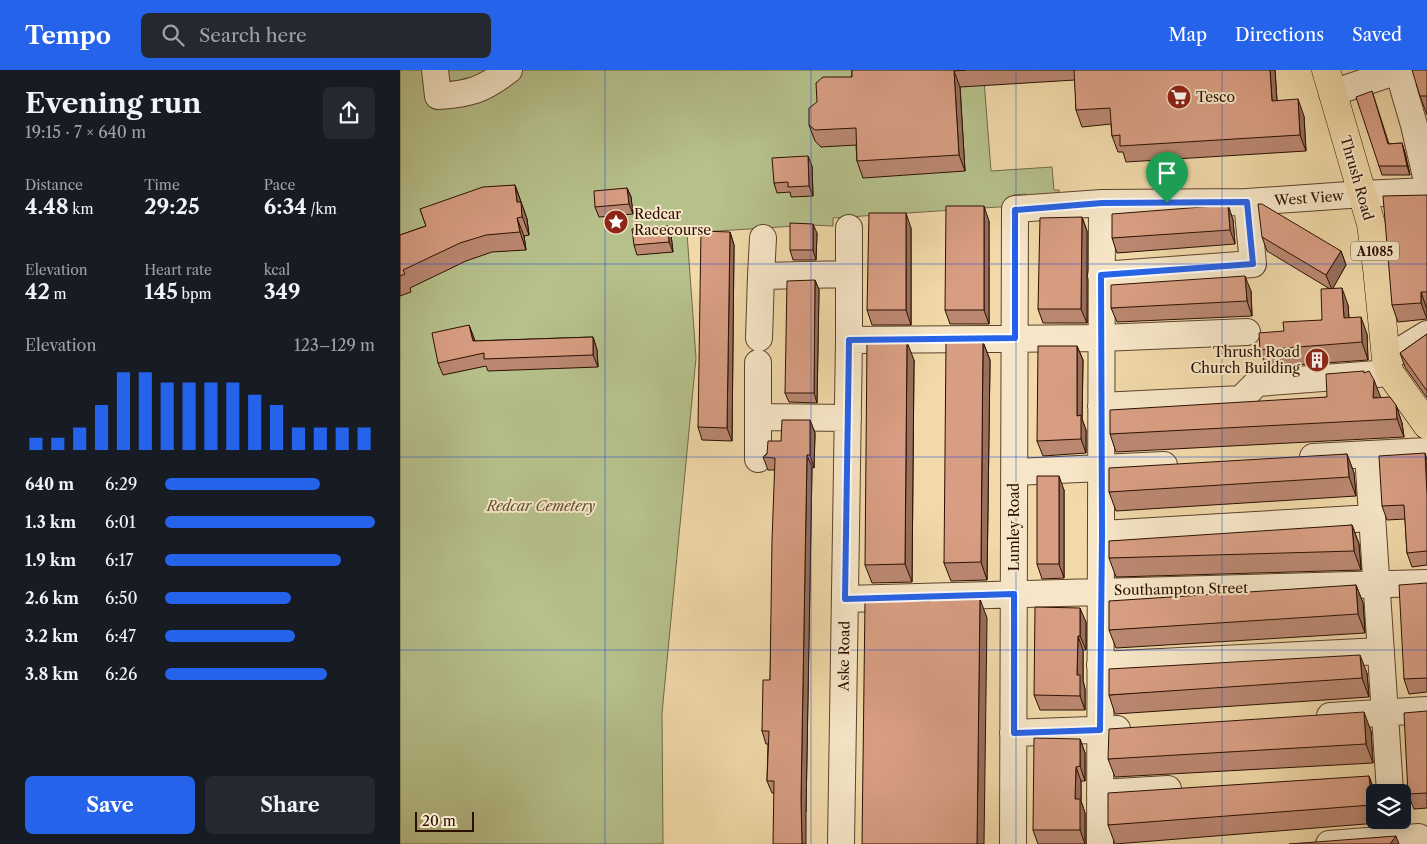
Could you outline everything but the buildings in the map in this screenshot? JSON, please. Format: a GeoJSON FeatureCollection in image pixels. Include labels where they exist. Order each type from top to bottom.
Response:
{"type":"FeatureCollection","features":[{"type":"Feature","properties":{"kind":"main road","name":"Thrush Road"},"geometry":{"type":"LineString","coordinates":[[1329,81],[1371,224],[1388,366],[1427,425]]}},
{"type":"Feature","properties":{"kind":"street"},"geometry":{"type":"LineString","coordinates":[[435,70],[438,96],[476,91],[492,83],[509,70]]}},
{"type":"Feature","properties":{"kind":"street"},"geometry":{"type":"LineString","coordinates":[[1329,81],[1398,71],[1427,70]]}},
{"type":"Feature","properties":{"kind":"street"},"geometry":{"type":"LineString","coordinates":[[1398,71],[1421,125],[1427,181]]}},
{"type":"Feature","properties":{"kind":"street","name":"West View"},"geometry":{"type":"LineString","coordinates":[[1015,210],[1102,203],[1247,202],[1427,191]]}},
{"type":"Feature","properties":{"kind":"street"},"geometry":{"type":"LineString","coordinates":[[1101,275],[1253,264],[1247,202]]}},
{"type":"Feature","properties":{"kind":"street"},"geometry":{"type":"LineString","coordinates":[[1100,844],[1102,203]]}},
{"type":"Feature","properties":{"kind":"street","name":"Lumley Road"},"geometry":{"type":"LineString","coordinates":[[1013,844],[1015,210]]}},
{"type":"Feature","properties":{"kind":"street","name":"Aske Road"},"geometry":{"type":"LineString","coordinates":[[841,844],[849,228]]}},
{"type":"Feature","properties":{"kind":"street"},"geometry":{"type":"LineString","coordinates":[[758,460],[763,238]]}},
{"type":"Feature","properties":{"kind":"street"},"geometry":{"type":"LineString","coordinates":[[761,276],[849,274]]}},
{"type":"Feature","properties":{"kind":"street"},"geometry":{"type":"LineString","coordinates":[[849,340],[1101,338],[1247,332]]}},
{"type":"Feature","properties":{"kind":"street"},"geometry":{"type":"LineString","coordinates":[[1101,406],[1241,399],[1257,383],[1388,366],[1427,334]]}},
{"type":"Feature","properties":{"kind":"street"},"geometry":{"type":"LineString","coordinates":[[758,417],[848,418]]}},
{"type":"Feature","properties":{"kind":"street"},"geometry":{"type":"LineString","coordinates":[[1289,458],[1427,451]]}},
{"type":"Feature","properties":{"kind":"street"},"geometry":{"type":"LineString","coordinates":[[1368,454],[1385,713],[1382,783]]}},
{"type":"Feature","properties":{"kind":"street"},"geometry":{"type":"LineString","coordinates":[[1014,472],[1190,464]]}},
{"type":"Feature","properties":{"kind":"street"},"geometry":{"type":"LineString","coordinates":[[1102,534],[1372,518]]}},
{"type":"Feature","properties":{"kind":"street","name":"Southampton Street"},"geometry":{"type":"LineString","coordinates":[[845,599],[1427,583]]}},
{"type":"Feature","properties":{"kind":"street"},"geometry":{"type":"LineString","coordinates":[[1100,665],[1381,651]]}},
{"type":"Feature","properties":{"kind":"street"},"geometry":{"type":"LineString","coordinates":[[1306,718],[1427,710]]}},
{"type":"Feature","properties":{"kind":"street"},"geometry":{"type":"LineString","coordinates":[[1014,733],[1139,728]]}},
{"type":"Feature","properties":{"kind":"street"},"geometry":{"type":"LineString","coordinates":[[1100,793],[1189,788]]}},
{"type":"Feature","properties":{"kind":"street"},"geometry":{"type":"LineString","coordinates":[[1329,844],[1392,830],[1419,837],[1427,844]]}},
{"type":"Feature","properties":{"kind":"green space","name":"Redcar Cemetery"},"geometry":{"type":"Polygon","coordinates":[[[400,70],[1046,70],[984,80],[991,171],[1052,167],[1054,190],[1059,190],[1060,202],[1042,203],[1025,194],[1013,195],[1013,206],[833,218],[833,226],[811,225],[687,233],[696,358],[662,713],[663,844],[400,844],[400,70]]]}},
{"type":"Feature","properties":{"kind":"place","name":"Tesco"},"geometry":{"type":"Point","coordinates":[1179,97]}},
{"type":"Feature","properties":{"kind":"place","name":"Redcar Racecourse"},"geometry":{"type":"Point","coordinates":[616,222]}},
{"type":"Feature","properties":{"kind":"place","name":"Thrush Road Church Building"},"geometry":{"type":"Point","coordinates":[1317,360]}},
{"type":"Feature","properties":{"kind":"route"},"geometry":{"type":"LineString","coordinates":[[1247,202],[1253,264],[1101,275],[1102,534],[1100,730],[1014,733],[1014,594],[845,599],[849,340],[1015,338],[1015,210],[1102,203],[1167,203],[1247,202]]}}]}
